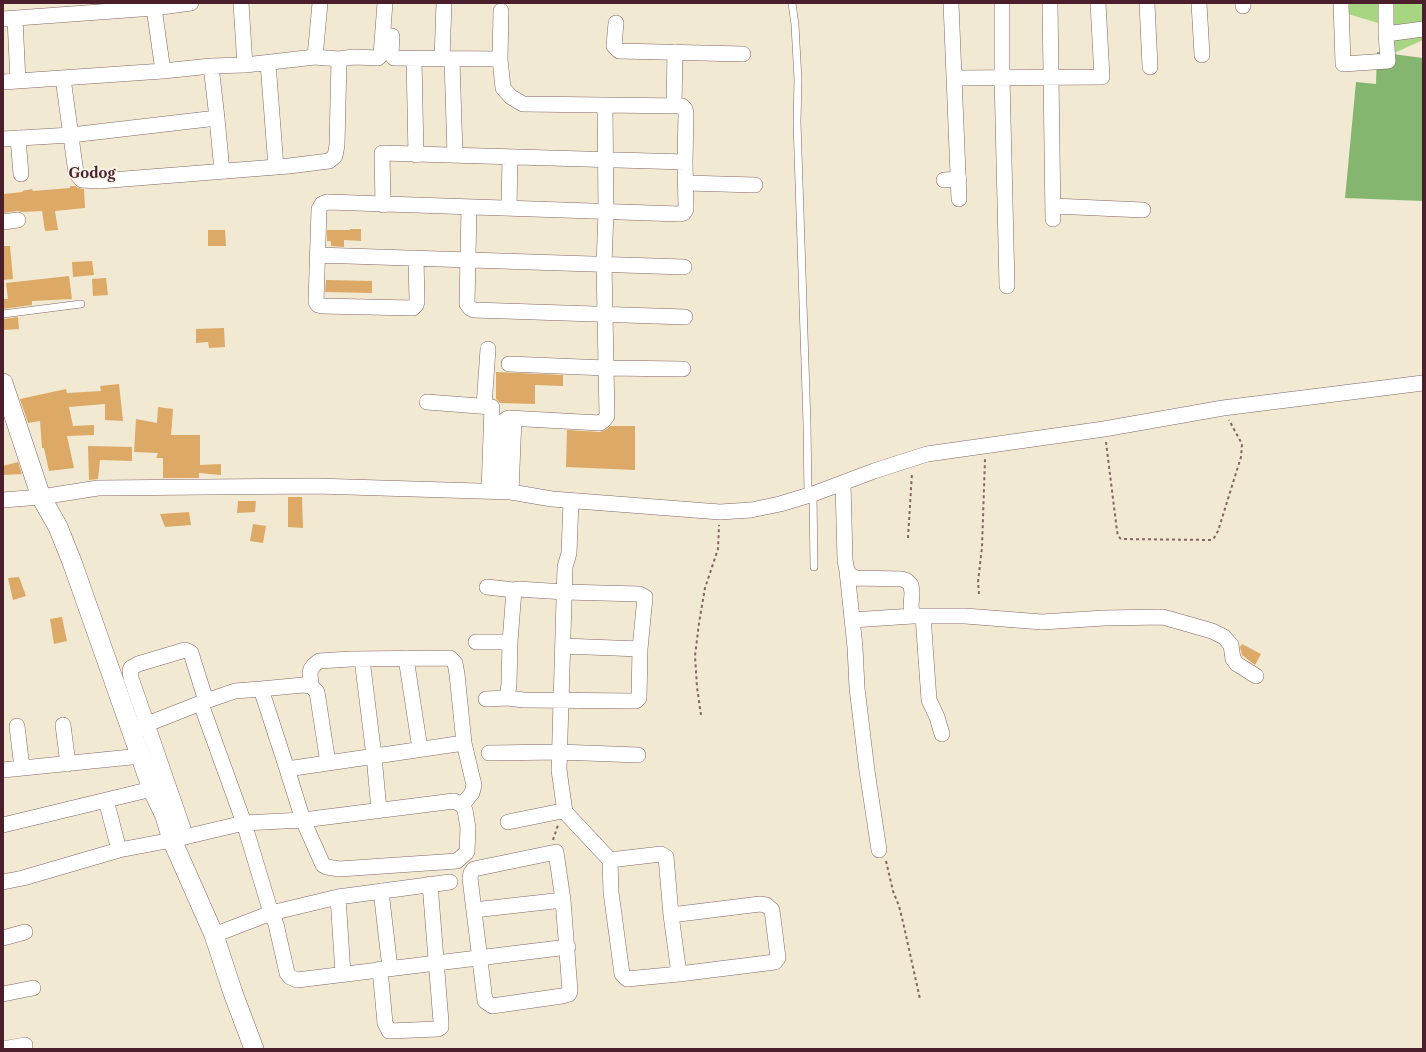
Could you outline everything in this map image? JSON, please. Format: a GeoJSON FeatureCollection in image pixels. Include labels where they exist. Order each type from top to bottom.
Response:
{"type":"FeatureCollection","features":[{"type":"Feature","properties":{"kind":"street"},"geometry":{"type":"LineString","coordinates":[[18,81],[9,19],[154,8],[191,3]]}},
{"type":"Feature","properties":{"kind":"street"},"geometry":{"type":"LineString","coordinates":[[242,3],[245,65]]}},
{"type":"Feature","properties":{"kind":"street"},"geometry":{"type":"LineString","coordinates":[[315,57],[320,3]]}},
{"type":"Feature","properties":{"kind":"street"},"geometry":{"type":"LineString","coordinates":[[3,82],[163,71],[211,66],[245,65],[315,57],[339,59],[354,57],[378,58],[382,55],[384,3]]}},
{"type":"Feature","properties":{"kind":"street"},"geometry":{"type":"LineString","coordinates":[[394,3],[391,54],[394,58],[447,60],[500,59]]}},
{"type":"Feature","properties":{"kind":"street"},"geometry":{"type":"LineString","coordinates":[[444,3],[455,155]]}},
{"type":"Feature","properties":{"kind":"street"},"geometry":{"type":"LineString","coordinates":[[951,3],[955,78],[951,180],[959,199]]}},
{"type":"Feature","properties":{"kind":"street"},"geometry":{"type":"LineString","coordinates":[[1002,3],[1002,77],[1007,286]]}},
{"type":"Feature","properties":{"kind":"street"},"geometry":{"type":"LineString","coordinates":[[1050,3],[1053,212],[1143,210]]}},
{"type":"Feature","properties":{"kind":"street"},"geometry":{"type":"LineString","coordinates":[[955,78],[1102,77],[1098,3]]}},
{"type":"Feature","properties":{"kind":"street"},"geometry":{"type":"LineString","coordinates":[[1147,3],[1150,67]]}},
{"type":"Feature","properties":{"kind":"street"},"geometry":{"type":"LineString","coordinates":[[1199,3],[1202,55]]}},
{"type":"Feature","properties":{"kind":"street"},"geometry":{"type":"LineString","coordinates":[[1341,3],[1343,64],[1388,61],[1386,3]]}},
{"type":"Feature","properties":{"kind":"street"},"geometry":{"type":"LineString","coordinates":[[154,8],[163,71]]}},
{"type":"Feature","properties":{"kind":"street"},"geometry":{"type":"LineString","coordinates":[[416,258],[417,302],[416,306],[413,308],[322,306],[318,305],[316,302],[316,254],[319,209],[322,204],[327,202],[606,212],[684,213],[686,209],[685,108],[682,106],[523,104],[511,97],[503,88],[500,59],[501,11]]}},
{"type":"Feature","properties":{"kind":"street"},"geometry":{"type":"LineString","coordinates":[[616,23],[614,46],[620,51],[743,54]]}},
{"type":"Feature","properties":{"kind":"street"},"geometry":{"type":"LineString","coordinates":[[1386,34],[1423,29]]}},
{"type":"Feature","properties":{"kind":"street"},"geometry":{"type":"LineString","coordinates":[[674,106],[675,52]]}},
{"type":"Feature","properties":{"kind":"street"},"geometry":{"type":"LineString","coordinates":[[63,78],[76,173],[82,180],[99,181],[290,166],[329,161],[335,156],[337,146],[339,59]]}},
{"type":"Feature","properties":{"kind":"street"},"geometry":{"type":"LineString","coordinates":[[414,59],[416,154]]}},
{"type":"Feature","properties":{"kind":"street"},"geometry":{"type":"LineString","coordinates":[[268,63],[276,167]]}},
{"type":"Feature","properties":{"kind":"street"},"geometry":{"type":"LineString","coordinates":[[211,66],[222,171]]}},
{"type":"Feature","properties":{"kind":"street"},"geometry":{"type":"LineString","coordinates":[[500,492],[514,418],[602,422],[606,418],[608,411],[604,264],[606,212],[605,106]]}},
{"type":"Feature","properties":{"kind":"street"},"geometry":{"type":"LineString","coordinates":[[3,138],[71,135],[217,118]]}},
{"type":"Feature","properties":{"kind":"street"},"geometry":{"type":"LineString","coordinates":[[18,138],[21,174]]}},
{"type":"Feature","properties":{"kind":"street"},"geometry":{"type":"LineString","coordinates":[[383,205],[382,153],[685,162]]}},
{"type":"Feature","properties":{"kind":"street"},"geometry":{"type":"LineString","coordinates":[[509,208],[510,158]]}},
{"type":"Feature","properties":{"kind":"street"},"geometry":{"type":"LineString","coordinates":[[686,183],[755,185]]}},
{"type":"Feature","properties":{"kind":"street"},"geometry":{"type":"LineString","coordinates":[[469,207],[467,304],[470,308],[474,310],[684,317]]}},
{"type":"Feature","properties":{"kind":"street"},"geometry":{"type":"LineString","coordinates":[[3,222],[18,220]]}},
{"type":"Feature","properties":{"kind":"street"},"geometry":{"type":"LineString","coordinates":[[316,254],[684,267]]}},
{"type":"Feature","properties":{"kind":"street"},"geometry":{"type":"LineString","coordinates":[[484,406],[488,349]]}},
{"type":"Feature","properties":{"kind":"street"},"geometry":{"type":"LineString","coordinates":[[508,364],[683,369]]}},
{"type":"Feature","properties":{"kind":"street"},"geometry":{"type":"LineString","coordinates":[[3,383],[41,497],[58,528],[140,727],[254,1049]]}},
{"type":"Feature","properties":{"kind":"street"},"geometry":{"type":"LineString","coordinates":[[3,500],[41,497],[98,488],[316,486],[500,492],[571,501],[720,512],[751,510],[780,504],[811,495],[927,454],[1104,429],[1223,408],[1371,388],[1423,383]]}},
{"type":"Feature","properties":{"kind":"street"},"geometry":{"type":"LineString","coordinates":[[427,402],[492,407],[500,492]]}},
{"type":"Feature","properties":{"kind":"street"},"geometry":{"type":"LineString","coordinates":[[843,483],[845,560],[852,620],[857,688],[867,771],[879,850]]}},
{"type":"Feature","properties":{"kind":"street"},"geometry":{"type":"LineString","coordinates":[[571,501],[569,553],[572,559],[568,592],[562,752],[563,812],[610,860],[611,892],[622,974],[627,978],[679,974],[776,961],[778,956],[772,910],[766,905],[760,904],[671,915]]}},
{"type":"Feature","properties":{"kind":"street"},"geometry":{"type":"LineString","coordinates":[[847,571],[851,576],[856,578],[902,579],[911,585],[911,606],[918,616],[929,700],[937,717],[942,734]]}},
{"type":"Feature","properties":{"kind":"street"},"geometry":{"type":"LineString","coordinates":[[486,699],[508,698],[524,700],[636,701],[639,698],[640,649],[645,597],[639,594],[514,590],[487,587]]}},
{"type":"Feature","properties":{"kind":"street"},"geometry":{"type":"LineString","coordinates":[[508,698],[514,590]]}},
{"type":"Feature","properties":{"kind":"street"},"geometry":{"type":"LineString","coordinates":[[852,620],[918,616],[965,616],[1042,622],[1104,618],[1163,617],[1212,631],[1224,637],[1231,645],[1233,659],[1237,664],[1256,676]]}},
{"type":"Feature","properties":{"kind":"street"},"geometry":{"type":"LineString","coordinates":[[476,642],[510,642]]}},
{"type":"Feature","properties":{"kind":"street"},"geometry":{"type":"LineString","coordinates":[[567,646],[640,649]]}},
{"type":"Feature","properties":{"kind":"street"},"geometry":{"type":"LineString","coordinates":[[179,839],[165,816],[152,789],[141,756],[140,727],[130,672],[131,668],[138,664],[185,650],[191,653],[203,702],[244,823],[271,913],[276,924],[287,973],[290,977],[297,980],[568,947]]}},
{"type":"Feature","properties":{"kind":"street"},"geometry":{"type":"LineString","coordinates":[[328,763],[316,692],[311,686],[310,673],[314,664],[319,661],[448,657],[454,661],[457,674],[464,743],[474,785],[472,793],[462,805]]}},
{"type":"Feature","properties":{"kind":"street"},"geometry":{"type":"LineString","coordinates":[[406,658],[420,749]]}},
{"type":"Feature","properties":{"kind":"street"},"geometry":{"type":"LineString","coordinates":[[362,659],[379,810]]}},
{"type":"Feature","properties":{"kind":"street"},"geometry":{"type":"LineString","coordinates":[[140,727],[235,691],[303,685],[311,686]]}},
{"type":"Feature","properties":{"kind":"street"},"geometry":{"type":"LineString","coordinates":[[3,882],[24,878],[119,850],[179,839],[244,823],[303,820],[454,801],[462,805],[468,828],[467,852],[457,861],[339,869],[327,868],[323,865],[303,820],[261,689]]}},
{"type":"Feature","properties":{"kind":"street"},"geometry":{"type":"LineString","coordinates":[[63,725],[68,764]]}},
{"type":"Feature","properties":{"kind":"street"},"geometry":{"type":"LineString","coordinates":[[18,726],[22,768]]}},
{"type":"Feature","properties":{"kind":"street"},"geometry":{"type":"LineString","coordinates":[[287,769],[464,743]]}},
{"type":"Feature","properties":{"kind":"street"},"geometry":{"type":"LineString","coordinates":[[489,753],[562,752],[638,754]]}},
{"type":"Feature","properties":{"kind":"street"},"geometry":{"type":"LineString","coordinates":[[3,770],[141,756]]}},
{"type":"Feature","properties":{"kind":"street"},"geometry":{"type":"LineString","coordinates":[[3,825],[152,789]]}},
{"type":"Feature","properties":{"kind":"street"},"geometry":{"type":"LineString","coordinates":[[106,800],[119,850]]}},
{"type":"Feature","properties":{"kind":"street"},"geometry":{"type":"LineString","coordinates":[[508,822],[563,812]]}},
{"type":"Feature","properties":{"kind":"street"},"geometry":{"type":"LineString","coordinates":[[556,852],[563,900],[568,947],[570,991],[568,994],[492,1006],[485,1001],[470,878],[474,869],[556,852]]}},
{"type":"Feature","properties":{"kind":"street"},"geometry":{"type":"LineString","coordinates":[[610,860],[661,854],[666,857],[671,915],[679,974]]}},
{"type":"Feature","properties":{"kind":"street"},"geometry":{"type":"LineString","coordinates":[[214,936],[271,913],[338,897],[450,882]]}},
{"type":"Feature","properties":{"kind":"street"},"geometry":{"type":"LineString","coordinates":[[381,891],[385,969],[385,1023],[389,1031],[438,1029],[441,1027],[442,1022],[430,884]]}},
{"type":"Feature","properties":{"kind":"street"},"geometry":{"type":"LineString","coordinates":[[338,897],[343,974]]}},
{"type":"Feature","properties":{"kind":"street"},"geometry":{"type":"LineString","coordinates":[[474,910],[563,900]]}},
{"type":"Feature","properties":{"kind":"street"},"geometry":{"type":"LineString","coordinates":[[3,938],[25,932]]}},
{"type":"Feature","properties":{"kind":"street"},"geometry":{"type":"LineString","coordinates":[[3,994],[33,988]]}},
{"type":"Feature","properties":{"kind":"street"},"geometry":{"type":"LineString","coordinates":[[3,1049],[26,1045]]}},
{"type":"Feature","properties":{"kind":"lane"},"geometry":{"type":"LineString","coordinates":[[792,3],[795,25],[798,80],[797,122],[807,424],[814,567]]}},
{"type":"Feature","properties":{"kind":"lane"},"geometry":{"type":"LineString","coordinates":[[3,314],[81,304]]}},
{"type":"Feature","properties":{"kind":"path"},"geometry":{"type":"LineString","coordinates":[[1104,429],[1118,536],[1121,539],[1212,540],[1218,531],[1241,457],[1242,444],[1223,408]]}},
{"type":"Feature","properties":{"kind":"path"},"geometry":{"type":"LineString","coordinates":[[978,594],[982,547],[986,445]]}},
{"type":"Feature","properties":{"kind":"path"},"geometry":{"type":"LineString","coordinates":[[908,538],[913,458]]}},
{"type":"Feature","properties":{"kind":"path"},"geometry":{"type":"LineString","coordinates":[[701,715],[695,656],[705,588],[718,549],[720,512]]}},
{"type":"Feature","properties":{"kind":"path"},"geometry":{"type":"LineString","coordinates":[[556,852],[553,846],[553,839],[563,812]]}},
{"type":"Feature","properties":{"kind":"path"},"geometry":{"type":"LineString","coordinates":[[879,850],[886,859],[893,891],[899,906],[920,999]]}},
{"type":"Feature","properties":{"kind":"green space"},"geometry":{"type":"Polygon","coordinates":[[[1336,3],[1423,3],[1423,40],[1392,54],[1388,26],[1335,10],[1336,3]]]}},
{"type":"Feature","properties":{"kind":"green space"},"geometry":{"type":"Polygon","coordinates":[[[1377,52],[1423,58],[1423,201],[1345,198],[1356,82],[1376,84],[1377,52]]]}},
{"type":"Feature","properties":{"kind":"building"},"geometry":{"type":"Polygon","coordinates":[[[70,186],[84,189],[85,208],[55,211],[58,230],[45,231],[42,211],[17,211],[3,213],[3,194],[23,192],[22,191],[32,189],[33,191],[70,188],[70,186]]]}},
{"type":"Feature","properties":{"kind":"building"},"geometry":{"type":"Polygon","coordinates":[[[361,229],[361,241],[344,240],[344,247],[331,246],[331,241],[327,241],[327,230],[361,229]]]}},
{"type":"Feature","properties":{"kind":"building"},"geometry":{"type":"Polygon","coordinates":[[[208,230],[225,230],[226,246],[208,246],[208,230]]]}},
{"type":"Feature","properties":{"kind":"building"},"geometry":{"type":"Polygon","coordinates":[[[3,246],[10,246],[13,279],[3,280],[3,246]]]}},
{"type":"Feature","properties":{"kind":"building"},"geometry":{"type":"Polygon","coordinates":[[[92,261],[94,275],[73,277],[72,262],[92,261]]]}},
{"type":"Feature","properties":{"kind":"building"},"geometry":{"type":"Polygon","coordinates":[[[69,276],[72,299],[32,301],[32,305],[3,309],[3,299],[8,299],[6,283],[69,276]]]}},
{"type":"Feature","properties":{"kind":"building"},"geometry":{"type":"Polygon","coordinates":[[[106,278],[108,295],[93,296],[92,279],[106,278]]]}},
{"type":"Feature","properties":{"kind":"building"},"geometry":{"type":"Polygon","coordinates":[[[326,280],[372,281],[372,293],[325,292],[326,280]]]}},
{"type":"Feature","properties":{"kind":"building"},"geometry":{"type":"Polygon","coordinates":[[[18,317],[19,329],[3,330],[3,319],[18,317]]]}},
{"type":"Feature","properties":{"kind":"building"},"geometry":{"type":"Polygon","coordinates":[[[224,328],[225,347],[209,348],[208,342],[196,343],[196,329],[224,328]]]}},
{"type":"Feature","properties":{"kind":"building"},"geometry":{"type":"Polygon","coordinates":[[[496,372],[563,375],[563,386],[535,385],[535,404],[500,403],[496,399],[496,372]]]}},
{"type":"Feature","properties":{"kind":"building"},"geometry":{"type":"Polygon","coordinates":[[[119,384],[123,421],[105,420],[105,404],[69,407],[73,426],[94,425],[94,435],[67,436],[74,468],[49,471],[44,448],[42,448],[40,421],[28,423],[20,399],[66,389],[67,393],[101,391],[100,386],[119,384]]]}},
{"type":"Feature","properties":{"kind":"building"},"geometry":{"type":"Polygon","coordinates":[[[158,407],[173,409],[171,435],[200,435],[200,465],[221,464],[221,475],[199,473],[199,478],[163,478],[163,458],[156,458],[158,453],[134,452],[136,419],[157,423],[158,407]]]}},
{"type":"Feature","properties":{"kind":"building"},"geometry":{"type":"Polygon","coordinates":[[[611,426],[635,426],[635,470],[566,467],[567,430],[600,432],[611,426]]]}},
{"type":"Feature","properties":{"kind":"building"},"geometry":{"type":"Polygon","coordinates":[[[88,446],[132,447],[132,461],[100,460],[98,479],[89,480],[88,446]]]}},
{"type":"Feature","properties":{"kind":"building"},"geometry":{"type":"Polygon","coordinates":[[[18,462],[22,474],[3,475],[3,466],[18,462]]]}},
{"type":"Feature","properties":{"kind":"building"},"geometry":{"type":"Polygon","coordinates":[[[288,497],[302,497],[303,528],[288,527],[288,497]]]}},
{"type":"Feature","properties":{"kind":"building"},"geometry":{"type":"Polygon","coordinates":[[[238,501],[256,501],[255,512],[237,513],[238,501]]]}},
{"type":"Feature","properties":{"kind":"building"},"geometry":{"type":"Polygon","coordinates":[[[189,512],[191,525],[165,527],[160,514],[189,512]]]}},
{"type":"Feature","properties":{"kind":"building"},"geometry":{"type":"Polygon","coordinates":[[[253,524],[266,526],[263,543],[250,541],[253,524]]]}},
{"type":"Feature","properties":{"kind":"building"},"geometry":{"type":"Polygon","coordinates":[[[19,577],[26,596],[13,600],[8,578],[19,577]]]}},
{"type":"Feature","properties":{"kind":"building"},"geometry":{"type":"Polygon","coordinates":[[[62,617],[67,641],[54,644],[50,619],[62,617]]]}},
{"type":"Feature","properties":{"kind":"building"},"geometry":{"type":"Polygon","coordinates":[[[1242,644],[1261,654],[1255,665],[1242,655],[1240,647],[1242,644]]]}},
{"type":"Feature","properties":{"kind":"district","name":"Godog"},"geometry":{"type":"Point","coordinates":[92,174]}}]}
